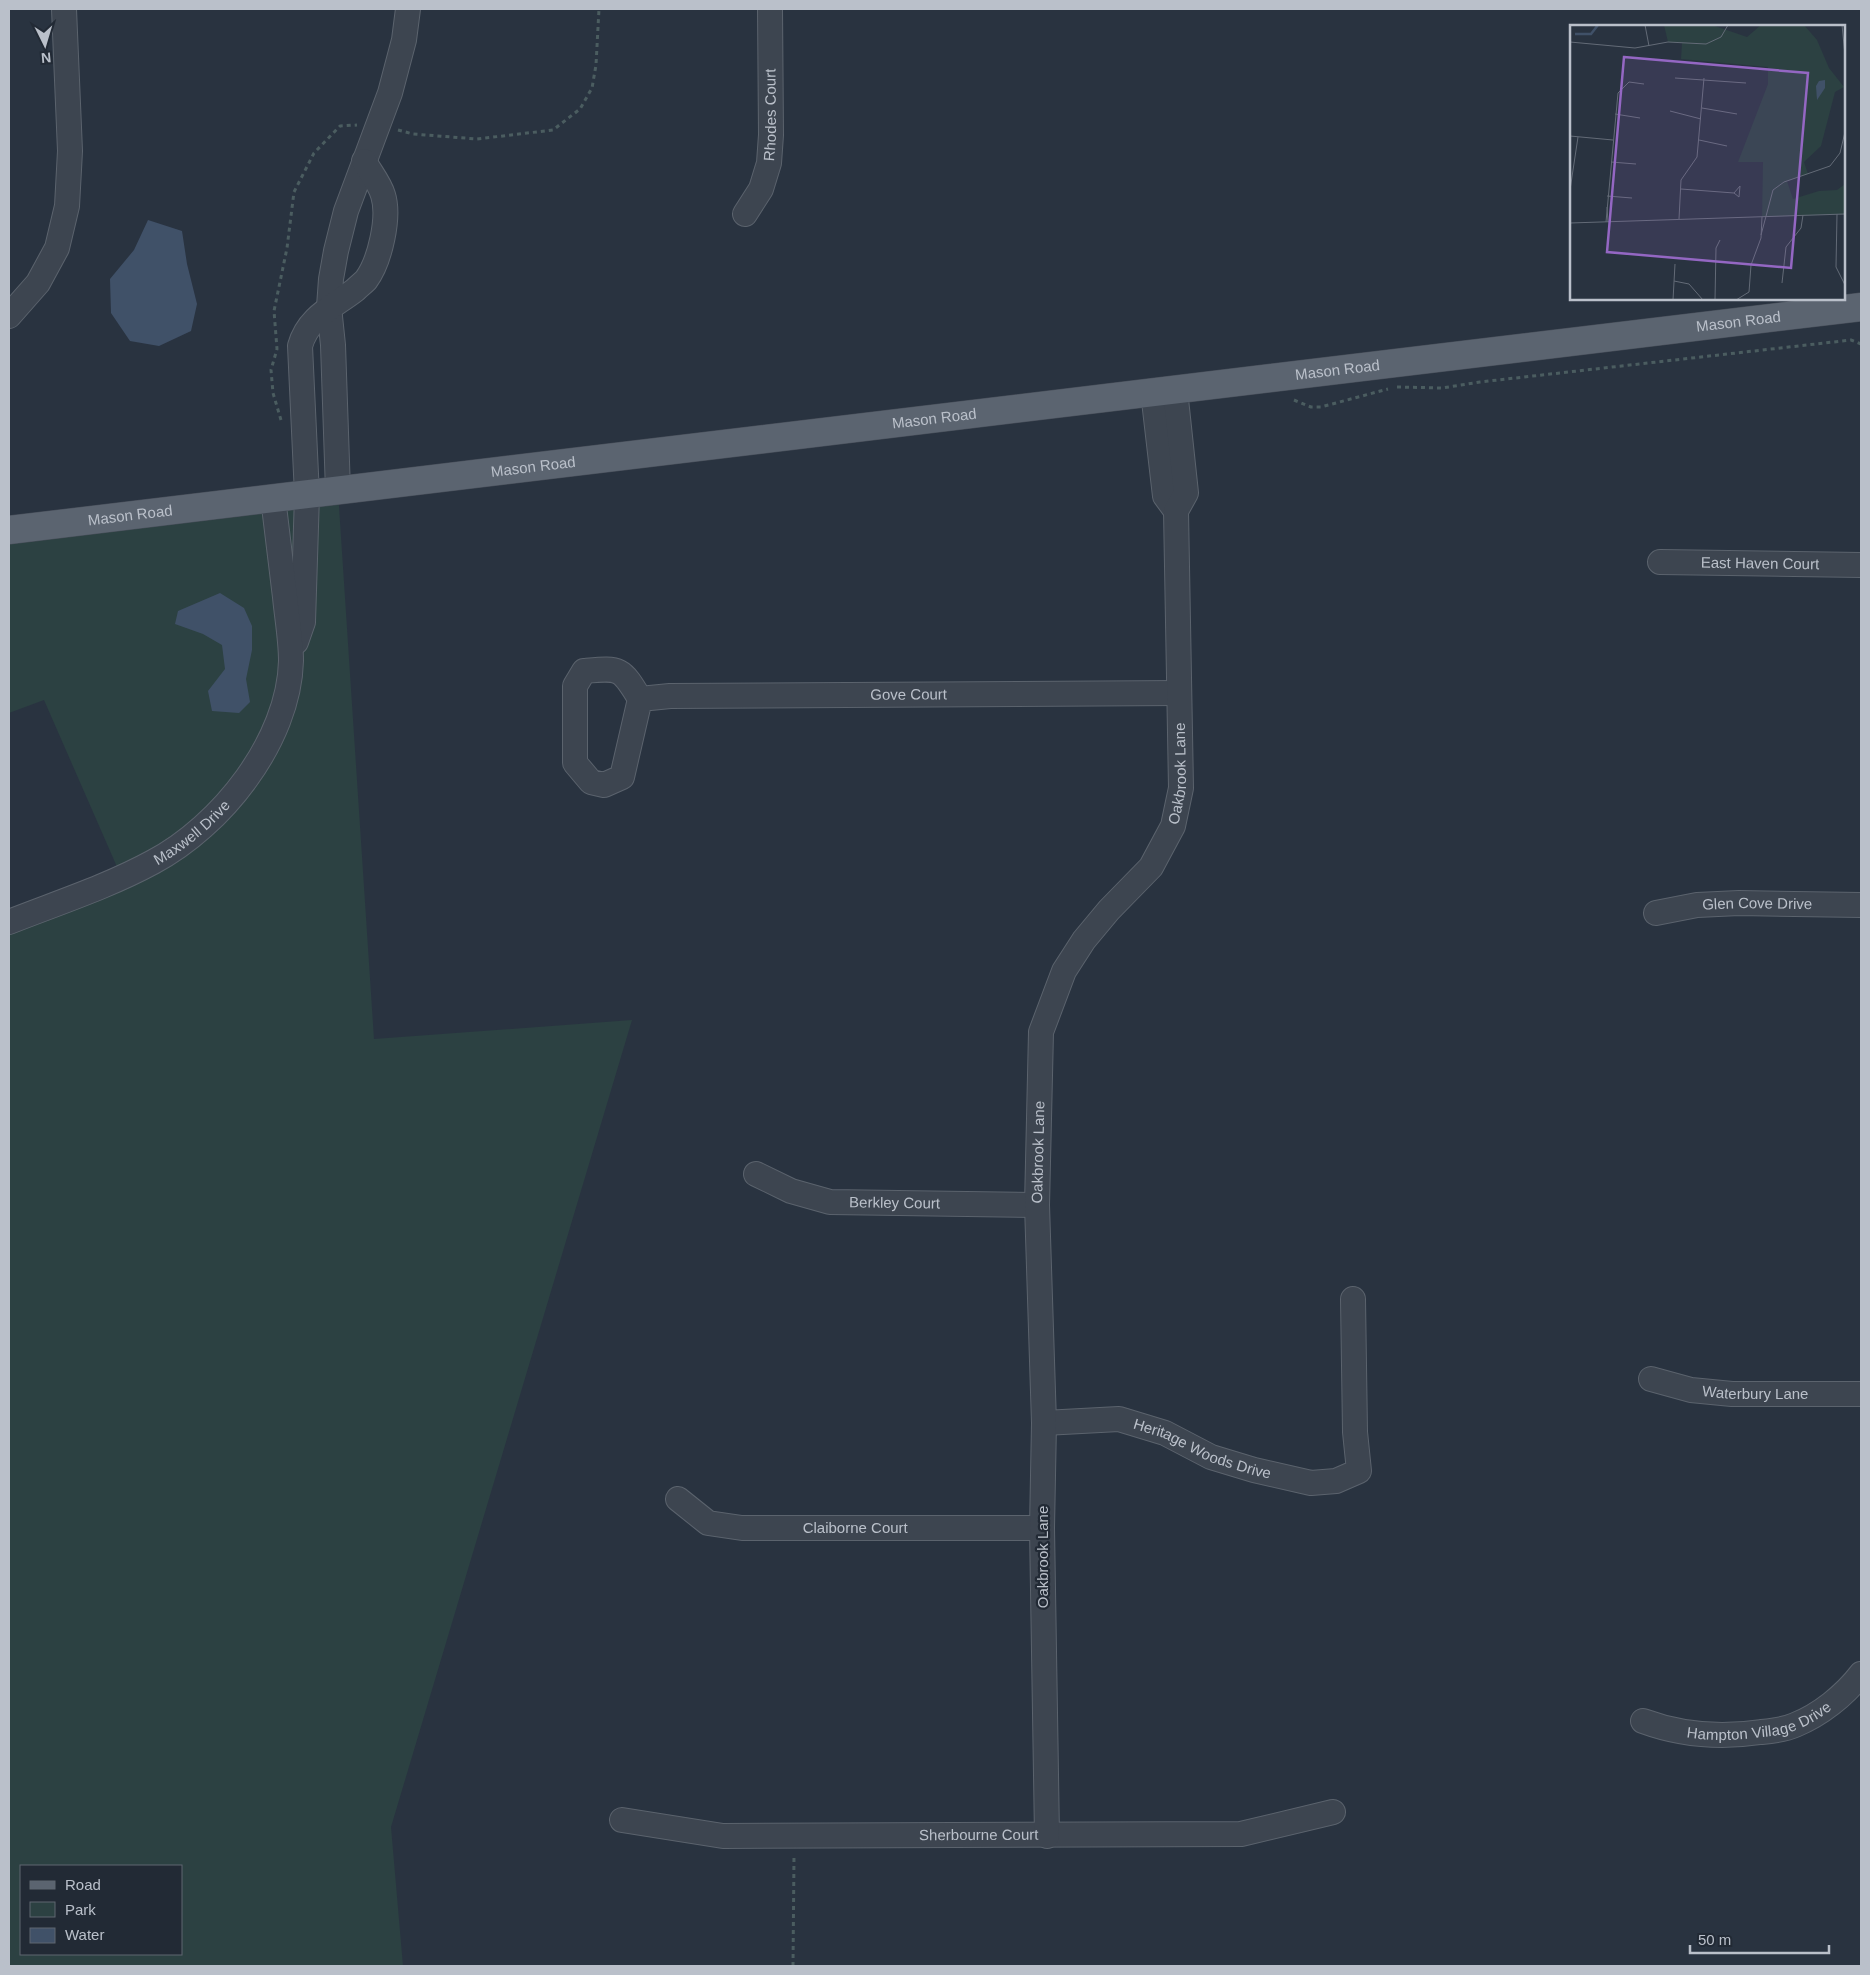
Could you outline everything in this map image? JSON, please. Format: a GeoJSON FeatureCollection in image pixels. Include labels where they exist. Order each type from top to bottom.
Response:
{"type":"FeatureCollection","features":[{"type":"Feature","properties":{"kind":"main road","name":"Mason Road"},"geometry":{"type":"LineString","coordinates":[[9,530],[1861,307]]}},
{"type":"Feature","properties":{"kind":"street"},"geometry":{"type":"LineString","coordinates":[[9,316],[38,283],[57,248],[68,206],[70,151],[64,9]]}},
{"type":"Feature","properties":{"kind":"street"},"geometry":{"type":"LineString","coordinates":[[338,491],[333,345],[329,307],[336,252],[346,211],[390,93],[404,40],[408,9]]}},
{"type":"Feature","properties":{"kind":"street","name":"Rhodes Court"},"geometry":{"type":"LineString","coordinates":[[746,214],[761,189],[769,163],[772,135],[770,9]]}},
{"type":"Feature","properties":{"kind":"street","name":"Maxwell Drive"},"geometry":{"type":"LineString","coordinates":[[9,922],[102,885],[153,862],[188,839],[210,821],[238,789],[269,742],[280,716],[288,689],[291,661],[303,622],[307,495],[300,346],[309,326],[329,307],[366,280],[376,258],[383,235],[385,215],[383,194],[364,161]]}},
{"type":"Feature","properties":{"kind":"street","name":"Oakbrook Lane"},"geometry":{"type":"LineString","coordinates":[[1046,1836],[1042,1528],[1044,1423],[1038,1205],[1042,1032],[1064,972],[1084,940],[1109,910],[1151,867],[1172,826],[1181,788],[1176,511],[1165,496],[1164,391]]}},
{"type":"Feature","properties":{"kind":"street","name":"Maxwell Drive"},"geometry":{"type":"LineString","coordinates":[[273,498],[291,661]]}},
{"type":"Feature","properties":{"kind":"street","name":"East Haven Court"},"geometry":{"type":"LineString","coordinates":[[1660,562],[1861,565]]}},
{"type":"Feature","properties":{"kind":"street"},"geometry":{"type":"LineString","coordinates":[[612,669],[627,678],[640,699],[622,777],[604,785],[591,782],[575,762],[574,686],[584,672],[612,669]]}},
{"type":"Feature","properties":{"kind":"street","name":"Gove Court"},"geometry":{"type":"LineString","coordinates":[[640,699],[680,696],[1179,693]]}},
{"type":"Feature","properties":{"kind":"street","name":"Glen Cove Drive"},"geometry":{"type":"LineString","coordinates":[[1656,913],[1697,905],[1861,905]]}},
{"type":"Feature","properties":{"kind":"street","name":"Berkley Court"},"geometry":{"type":"LineString","coordinates":[[756,1174],[791,1192],[830,1202],[1038,1205]]}},
{"type":"Feature","properties":{"kind":"street","name":"Heritage Woods Drive"},"geometry":{"type":"LineString","coordinates":[[1044,1423],[1119,1419],[1165,1433],[1211,1457],[1254,1470],[1311,1483],[1336,1481],[1359,1471],[1355,1432],[1354,1299]]}},
{"type":"Feature","properties":{"kind":"street","name":"Waterbury Lane"},"geometry":{"type":"LineString","coordinates":[[1651,1378],[1691,1390],[1732,1394],[1861,1394]]}},
{"type":"Feature","properties":{"kind":"street","name":"Claiborne Court"},"geometry":{"type":"LineString","coordinates":[[678,1499],[708,1523],[742,1528],[1042,1528]]}},
{"type":"Feature","properties":{"kind":"street","name":"Hampton Village Drive"},"geometry":{"type":"LineString","coordinates":[[1643,1721],[1684,1733],[1712,1735],[1740,1735],[1782,1729],[1796,1725],[1822,1711],[1856,1681],[1861,1674]]}},
{"type":"Feature","properties":{"kind":"street","name":"Sherbourne Court"},"geometry":{"type":"LineString","coordinates":[[622,1820],[723,1836],[1241,1834],[1333,1812]]}},
{"type":"Feature","properties":{"kind":"path"},"geometry":{"type":"LineString","coordinates":[[1288,398],[1300,401],[1311,407],[1321,407],[1394,387],[1442,388],[1480,382],[1850,340],[1861,344]]}},
{"type":"Feature","properties":{"kind":"path"},"geometry":{"type":"LineString","coordinates":[[793,1836],[793,1966]]}},
{"type":"Feature","properties":{"kind":"green space"},"geometry":{"type":"Polygon","coordinates":[[[338,491],[374,1039],[632,1020],[391,1827],[403,1966],[9,1966],[9,922],[121,876],[44,700],[9,713],[9,530],[338,491]]]}},
{"type":"Feature","properties":{"kind":"water"},"geometry":{"type":"Polygon","coordinates":[[[148,220],[182,231],[187,264],[197,304],[191,331],[159,346],[130,341],[111,313],[110,279],[134,250],[148,220]]]}},
{"type":"Feature","properties":{"kind":"water"},"geometry":{"type":"Polygon","coordinates":[[[220,593],[244,608],[252,626],[252,650],[246,679],[250,702],[239,713],[212,711],[208,691],[225,669],[222,645],[203,634],[175,624],[178,611],[220,593]]]}}]}
